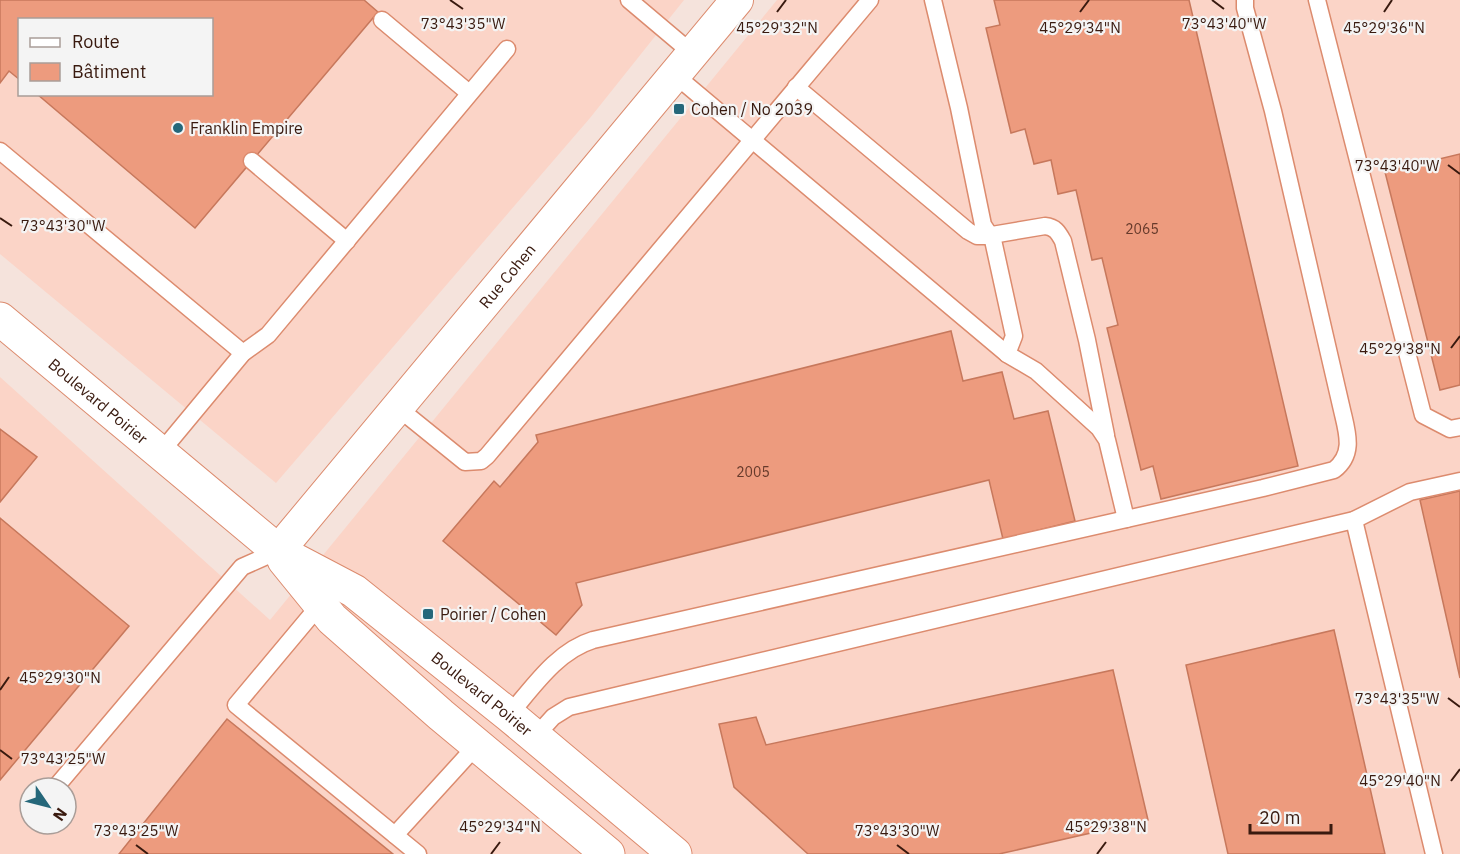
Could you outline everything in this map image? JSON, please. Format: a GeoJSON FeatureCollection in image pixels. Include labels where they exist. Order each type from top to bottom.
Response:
{"type":"FeatureCollection","features":[{"type":"Feature","properties":{"kind":"street","name":"Rue Cohen"},"geometry":{"type":"LineString","coordinates":[[278,551],[737,0]]}},
{"type":"Feature","properties":{"kind":"street","name":"Boulevard Poirier"},"geometry":{"type":"LineString","coordinates":[[0,319],[330,594],[332,619],[594,850]]}},
{"type":"Feature","properties":{"kind":"street","name":"Boulevard Poirier"},"geometry":{"type":"LineString","coordinates":[[330,594],[354,591],[509,715],[675,854]]}},
{"type":"Feature","properties":{"kind":"lane"},"geometry":{"type":"LineString","coordinates":[[629,0],[752,140],[1007,354],[1036,371],[1099,428],[1107,440]]}},
{"type":"Feature","properties":{"kind":"lane"},"geometry":{"type":"LineString","coordinates":[[397,407],[465,462],[481,461],[495,448],[870,0]]}},
{"type":"Feature","properties":{"kind":"lane"},"geometry":{"type":"LineString","coordinates":[[933,0],[959,108],[983,225],[993,240],[1014,336],[1007,354]]}},
{"type":"Feature","properties":{"kind":"lane"},"geometry":{"type":"LineString","coordinates":[[509,715],[554,665],[581,644],[593,640],[1126,519],[1334,470],[1340,465],[1347,454],[1349,442],[1273,111],[1245,8],[1245,0]]}},
{"type":"Feature","properties":{"kind":"lane"},"geometry":{"type":"LineString","coordinates":[[1317,0],[1423,415],[1450,429],[1460,427]]}},
{"type":"Feature","properties":{"kind":"lane"},"geometry":{"type":"LineString","coordinates":[[382,20],[470,93]]}},
{"type":"Feature","properties":{"kind":"lane"},"geometry":{"type":"LineString","coordinates":[[160,453],[243,353],[268,335],[507,49]]}},
{"type":"Feature","properties":{"kind":"lane"},"geometry":{"type":"LineString","coordinates":[[796,87],[968,231],[977,236],[1045,226],[1058,231],[1063,241],[1087,340],[1126,519]]}},
{"type":"Feature","properties":{"kind":"lane"},"geometry":{"type":"LineString","coordinates":[[0,151],[243,353]]}},
{"type":"Feature","properties":{"kind":"lane"},"geometry":{"type":"LineString","coordinates":[[252,160],[347,241]]}},
{"type":"Feature","properties":{"kind":"lane"},"geometry":{"type":"LineString","coordinates":[[535,737],[553,717],[569,707],[1354,520],[1410,492],[1460,481]]}},
{"type":"Feature","properties":{"kind":"lane"},"geometry":{"type":"LineString","coordinates":[[1354,520],[1434,854]]}},
{"type":"Feature","properties":{"kind":"lane"},"geometry":{"type":"LineString","coordinates":[[65,776],[242,567],[278,551]]}},
{"type":"Feature","properties":{"kind":"lane"},"geometry":{"type":"LineString","coordinates":[[330,594],[236,705],[418,854]]}},
{"type":"Feature","properties":{"kind":"lane"},"geometry":{"type":"LineString","coordinates":[[395,835],[477,745]]}},
{"type":"Feature","properties":{"kind":"shaded area"},"geometry":{"type":"Polygon","coordinates":[[[0,0],[684,0],[590,118],[276,483],[0,254],[0,0]]]}},
{"type":"Feature","properties":{"kind":"shaded area"},"geometry":{"type":"Polygon","coordinates":[[[777,0],[1460,0],[1460,854],[0,854],[0,377],[270,620],[777,0]]]}},
{"type":"Feature","properties":{"kind":"building","name":"Franklin Empire"},"geometry":{"type":"Polygon","coordinates":[[[0,0],[364,0],[378,12],[195,228],[39,96],[213,96],[213,18],[18,18],[18,78],[9,71],[0,83],[0,0]]]}},
{"type":"Feature","properties":{"kind":"building"},"geometry":{"type":"Polygon","coordinates":[[[994,0],[1189,0],[1298,466],[1161,499],[1153,466],[1141,470],[1107,328],[1118,325],[1102,258],[1092,260],[1076,190],[1058,194],[1051,160],[1034,164],[1025,129],[1011,133],[986,28],[1000,25],[994,0]]]}},
{"type":"Feature","properties":{"kind":"building"},"geometry":{"type":"Polygon","coordinates":[[[1460,154],[1460,385],[1440,390],[1385,172],[1460,154]]]}},
{"type":"Feature","properties":{"kind":"building"},"geometry":{"type":"Polygon","coordinates":[[[951,331],[963,381],[1002,372],[1014,419],[1048,411],[1075,521],[1003,539],[989,480],[576,583],[582,605],[556,635],[443,541],[494,481],[500,487],[538,442],[536,435],[951,331]]]}},
{"type":"Feature","properties":{"kind":"building"},"geometry":{"type":"Polygon","coordinates":[[[0,429],[37,457],[0,502],[0,429]]]}},
{"type":"Feature","properties":{"kind":"building"},"geometry":{"type":"Polygon","coordinates":[[[1460,491],[1460,678],[1420,500],[1460,491]]]}},
{"type":"Feature","properties":{"kind":"building"},"geometry":{"type":"Polygon","coordinates":[[[0,518],[129,626],[0,780],[0,518]]]}},
{"type":"Feature","properties":{"kind":"building"},"geometry":{"type":"Polygon","coordinates":[[[1334,630],[1385,854],[1228,854],[1186,665],[1334,630]]]}},
{"type":"Feature","properties":{"kind":"building"},"geometry":{"type":"Polygon","coordinates":[[[1113,670],[1148,820],[999,854],[808,854],[734,787],[719,724],[756,717],[766,745],[1113,670]]]}},
{"type":"Feature","properties":{"kind":"building"},"geometry":{"type":"Polygon","coordinates":[[[227,719],[393,854],[119,854],[227,719]]]}},
{"type":"Feature","properties":{"kind":"place","name":"Cohen / No 2039"},"geometry":{"type":"Point","coordinates":[679,109]}},
{"type":"Feature","properties":{"kind":"place","name":"Franklin Empire"},"geometry":{"type":"Point","coordinates":[178,128]}},
{"type":"Feature","properties":{"kind":"place","name":"Poirier / Cohen"},"geometry":{"type":"Point","coordinates":[428,614]}}]}
